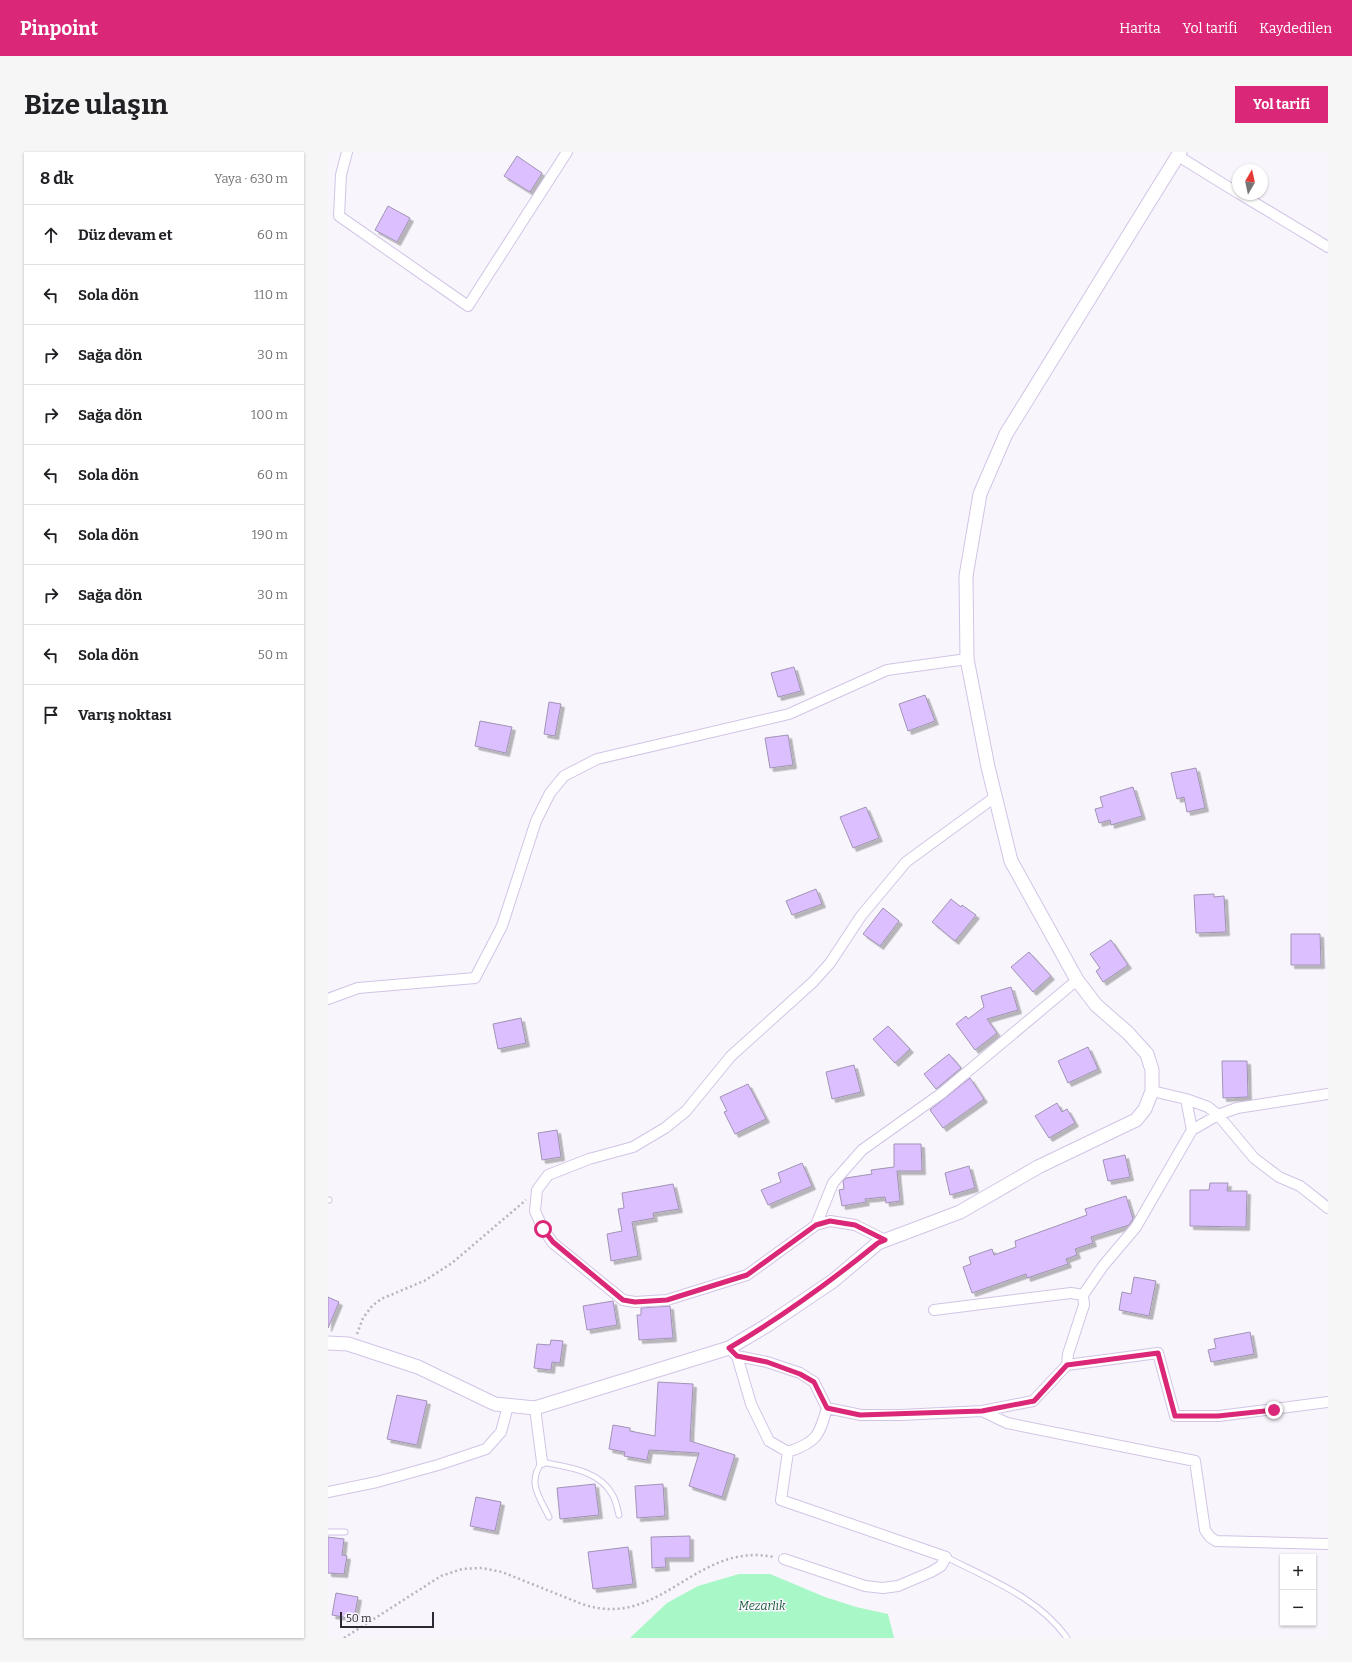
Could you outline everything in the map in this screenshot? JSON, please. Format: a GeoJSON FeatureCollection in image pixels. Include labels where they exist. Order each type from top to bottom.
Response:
{"type":"FeatureCollection","features":[{"type":"Feature","properties":{"kind":"street"},"geometry":{"type":"LineString","coordinates":[[347,152],[341,175],[339,216],[468,306],[567,152]]}},
{"type":"Feature","properties":{"kind":"street"},"geometry":{"type":"LineString","coordinates":[[328,1343],[353,1346],[418,1367],[495,1404],[535,1408],[733,1352],[766,1326],[833,1281],[878,1243],[960,1212],[1038,1167],[1136,1120],[1146,1109],[1152,1091],[1152,1070],[1147,1054],[1128,1033],[1096,1005],[1077,980],[1011,862],[995,797],[967,659],[966,576],[980,494],[1006,434],[1179,154],[1232,188]]}},
{"type":"Feature","properties":{"kind":"street"},"geometry":{"type":"LineString","coordinates":[[1251,200],[1328,247]]}},
{"type":"Feature","properties":{"kind":"street"},"geometry":{"type":"LineString","coordinates":[[328,999],[358,988],[475,978],[502,926],[536,821],[550,793],[564,776],[597,759],[789,714],[887,670],[967,659]]}},
{"type":"Feature","properties":{"kind":"street"},"geometry":{"type":"LineString","coordinates":[[885,1240],[855,1225],[830,1221],[816,1225],[747,1275],[667,1300],[635,1302],[623,1300],[553,1242],[543,1229],[535,1211],[537,1190],[548,1175],[589,1159],[633,1147],[665,1128],[686,1111],[731,1056],[813,982],[830,963],[861,916],[906,862],[995,797]]}},
{"type":"Feature","properties":{"kind":"street"},"geometry":{"type":"LineString","coordinates":[[816,1225],[833,1183],[862,1150],[942,1093],[1077,980]]}},
{"type":"Feature","properties":{"kind":"street"},"geometry":{"type":"LineString","coordinates":[[1152,1091],[1186,1098],[1208,1108],[1218,1115],[1254,1158],[1279,1177],[1300,1186],[1328,1208]]}},
{"type":"Feature","properties":{"kind":"street"},"geometry":{"type":"LineString","coordinates":[[827,1408],[860,1415],[982,1411],[1034,1401],[1067,1365],[1068,1354],[1084,1305],[1083,1295],[1103,1266],[1136,1227],[1192,1130],[1218,1115],[1237,1108],[1328,1094]]}},
{"type":"Feature","properties":{"kind":"street"},"geometry":{"type":"LineString","coordinates":[[1186,1098],[1192,1130]]}},
{"type":"Feature","properties":{"kind":"street"},"geometry":{"type":"LineString","coordinates":[[934,1310],[1071,1293],[1083,1295]]}},
{"type":"Feature","properties":{"kind":"street"},"geometry":{"type":"LineString","coordinates":[[733,1352],[800,1374],[814,1382],[827,1408],[820,1433],[804,1447],[788,1452],[770,1441],[751,1404],[733,1352]]}},
{"type":"Feature","properties":{"kind":"street"},"geometry":{"type":"LineString","coordinates":[[1067,1365],[1158,1353],[1175,1416],[1218,1416],[1328,1402]]}},
{"type":"Feature","properties":{"kind":"street"},"geometry":{"type":"LineString","coordinates":[[328,1492],[377,1482],[486,1449],[501,1432],[508,1406]]}},
{"type":"Feature","properties":{"kind":"street"},"geometry":{"type":"LineString","coordinates":[[535,1408],[542,1462]]}},
{"type":"Feature","properties":{"kind":"street"},"geometry":{"type":"LineString","coordinates":[[982,1411],[1007,1423],[1195,1460],[1205,1530],[1210,1538],[1216,1541],[1328,1544]]}},
{"type":"Feature","properties":{"kind":"street"},"geometry":{"type":"LineString","coordinates":[[784,1559],[865,1586],[883,1588],[898,1586],[931,1572],[941,1566],[946,1557],[781,1500],[788,1452]]}},
{"type":"Feature","properties":{"kind":"lane"},"geometry":{"type":"LineString","coordinates":[[549,1517],[535,1488],[534,1478],[542,1462],[585,1472],[596,1478],[613,1494],[619,1515]]}},
{"type":"Feature","properties":{"kind":"lane"},"geometry":{"type":"LineString","coordinates":[[328,1532],[345,1532]]}},
{"type":"Feature","properties":{"kind":"lane"},"geometry":{"type":"LineString","coordinates":[[946,1557],[1032,1603],[1058,1626],[1067,1638]]}},
{"type":"Feature","properties":{"kind":"path"},"geometry":{"type":"LineString","coordinates":[[353,1346],[363,1318],[372,1306],[381,1299],[424,1281],[452,1263],[537,1190]]}},
{"type":"Feature","properties":{"kind":"path"},"geometry":{"type":"LineString","coordinates":[[344,1638],[441,1576],[462,1569],[482,1568],[502,1572],[587,1606],[613,1610],[641,1605],[713,1563],[739,1556],[759,1554],[784,1559]]}},
{"type":"Feature","properties":{"kind":"green space","name":"Mezarlık"},"geometry":{"type":"Polygon","coordinates":[[[739,1574],[770,1574],[825,1597],[856,1607],[888,1614],[894,1638],[630,1638],[667,1603],[698,1586],[739,1574]]]}},
{"type":"Feature","properties":{"kind":"building"},"geometry":{"type":"Polygon","coordinates":[[[517,156],[542,173],[530,192],[504,176],[517,156]]]}},
{"type":"Feature","properties":{"kind":"building"},"geometry":{"type":"Polygon","coordinates":[[[388,206],[410,218],[397,242],[375,230],[388,206]]]}},
{"type":"Feature","properties":{"kind":"building"},"geometry":{"type":"Polygon","coordinates":[[[794,667],[801,691],[778,697],[771,673],[794,667]]]}},
{"type":"Feature","properties":{"kind":"building"},"geometry":{"type":"Polygon","coordinates":[[[925,695],[935,721],[908,731],[899,704],[925,695]]]}},
{"type":"Feature","properties":{"kind":"building"},"geometry":{"type":"Polygon","coordinates":[[[549,702],[561,704],[555,736],[544,734],[549,702]]]}},
{"type":"Feature","properties":{"kind":"building"},"geometry":{"type":"Polygon","coordinates":[[[480,721],[512,727],[506,753],[475,746],[480,721]]]}},
{"type":"Feature","properties":{"kind":"building"},"geometry":{"type":"Polygon","coordinates":[[[788,735],[793,765],[770,768],[765,738],[788,735]]]}},
{"type":"Feature","properties":{"kind":"building"},"geometry":{"type":"Polygon","coordinates":[[[1196,768],[1205,808],[1187,812],[1184,797],[1177,799],[1171,773],[1196,768]]]}},
{"type":"Feature","properties":{"kind":"building"},"geometry":{"type":"Polygon","coordinates":[[[1133,787],[1142,816],[1111,825],[1110,820],[1099,823],[1095,809],[1103,807],[1100,797],[1133,787]]]}},
{"type":"Feature","properties":{"kind":"building"},"geometry":{"type":"Polygon","coordinates":[[[866,807],[879,838],[853,848],[840,817],[866,807]]]}},
{"type":"Feature","properties":{"kind":"building"},"geometry":{"type":"Polygon","coordinates":[[[816,889],[822,904],[792,915],[786,901],[816,889]]]}},
{"type":"Feature","properties":{"kind":"building"},"geometry":{"type":"Polygon","coordinates":[[[1214,894],[1214,897],[1224,896],[1226,932],[1196,933],[1194,895],[1214,894]]]}},
{"type":"Feature","properties":{"kind":"building"},"geometry":{"type":"Polygon","coordinates":[[[951,899],[961,907],[962,905],[976,915],[955,941],[932,922],[951,899]]]}},
{"type":"Feature","properties":{"kind":"building"},"geometry":{"type":"Polygon","coordinates":[[[883,908],[899,921],[880,946],[863,934],[883,908]]]}},
{"type":"Feature","properties":{"kind":"building"},"geometry":{"type":"Polygon","coordinates":[[[1291,934],[1320,934],[1321,965],[1291,965],[1291,934]]]}},
{"type":"Feature","properties":{"kind":"building"},"geometry":{"type":"Polygon","coordinates":[[[1111,940],[1128,965],[1103,982],[1096,971],[1100,968],[1090,954],[1111,940]]]}},
{"type":"Feature","properties":{"kind":"building"},"geometry":{"type":"Polygon","coordinates":[[[1029,952],[1051,976],[1033,992],[1011,967],[1029,952]]]}},
{"type":"Feature","properties":{"kind":"building"},"geometry":{"type":"Polygon","coordinates":[[[1011,987],[1018,1010],[987,1019],[997,1033],[975,1050],[956,1024],[966,1016],[968,1019],[984,1007],[981,996],[1011,987]]]}},
{"type":"Feature","properties":{"kind":"building"},"geometry":{"type":"Polygon","coordinates":[[[521,1018],[526,1043],[498,1049],[493,1024],[521,1018]]]}},
{"type":"Feature","properties":{"kind":"building"},"geometry":{"type":"Polygon","coordinates":[[[888,1026],[910,1049],[895,1063],[873,1039],[888,1026]]]}},
{"type":"Feature","properties":{"kind":"building"},"geometry":{"type":"Polygon","coordinates":[[[1088,1047],[1098,1069],[1068,1083],[1058,1061],[1088,1047]]]}},
{"type":"Feature","properties":{"kind":"building"},"geometry":{"type":"Polygon","coordinates":[[[949,1054],[961,1068],[936,1089],[924,1074],[949,1054]]]}},
{"type":"Feature","properties":{"kind":"building"},"geometry":{"type":"Polygon","coordinates":[[[1222,1061],[1247,1061],[1248,1097],[1223,1098],[1222,1061]]]}},
{"type":"Feature","properties":{"kind":"building"},"geometry":{"type":"Polygon","coordinates":[[[854,1065],[861,1092],[832,1099],[826,1072],[854,1065]]]}},
{"type":"Feature","properties":{"kind":"building"},"geometry":{"type":"Polygon","coordinates":[[[970,1078],[984,1099],[943,1128],[930,1110],[970,1078]]]}},
{"type":"Feature","properties":{"kind":"building"},"geometry":{"type":"Polygon","coordinates":[[[748,1084],[766,1119],[735,1134],[724,1112],[727,1111],[720,1097],[748,1084]]]}},
{"type":"Feature","properties":{"kind":"building"},"geometry":{"type":"Polygon","coordinates":[[[1057,1103],[1062,1112],[1067,1109],[1075,1123],[1049,1138],[1035,1116],[1057,1103]]]}},
{"type":"Feature","properties":{"kind":"building"},"geometry":{"type":"Polygon","coordinates":[[[557,1130],[561,1157],[542,1160],[538,1133],[557,1130]]]}},
{"type":"Feature","properties":{"kind":"building"},"geometry":{"type":"Polygon","coordinates":[[[894,1144],[921,1144],[922,1171],[897,1171],[900,1201],[886,1203],[885,1197],[865,1199],[866,1202],[842,1206],[839,1190],[844,1189],[843,1181],[846,1178],[872,1174],[871,1170],[894,1167],[894,1144]]]}},
{"type":"Feature","properties":{"kind":"building"},"geometry":{"type":"Polygon","coordinates":[[[1125,1155],[1130,1177],[1108,1181],[1103,1160],[1125,1155]]]}},
{"type":"Feature","properties":{"kind":"building"},"geometry":{"type":"Polygon","coordinates":[[[802,1163],[812,1186],[768,1205],[761,1190],[781,1182],[778,1173],[802,1163]]]}},
{"type":"Feature","properties":{"kind":"building"},"geometry":{"type":"Polygon","coordinates":[[[969,1166],[975,1188],[950,1195],[945,1173],[969,1166]]]}},
{"type":"Feature","properties":{"kind":"building"},"geometry":{"type":"Polygon","coordinates":[[[1210,1183],[1228,1183],[1227,1191],[1247,1191],[1246,1227],[1190,1226],[1190,1190],[1209,1190],[1210,1183]]]}},
{"type":"Feature","properties":{"kind":"building"},"geometry":{"type":"Polygon","coordinates":[[[673,1184],[679,1209],[653,1213],[654,1218],[632,1222],[638,1256],[611,1261],[607,1234],[622,1231],[618,1209],[624,1208],[622,1193],[673,1184]]]}},
{"type":"Feature","properties":{"kind":"building"},"geometry":{"type":"Polygon","coordinates":[[[1126,1196],[1133,1219],[1129,1225],[1091,1237],[1093,1243],[1075,1249],[1077,1255],[1066,1259],[1068,1264],[1027,1278],[1026,1274],[972,1293],[963,1267],[971,1264],[969,1257],[992,1249],[994,1255],[1016,1247],[1015,1241],[1087,1215],[1085,1209],[1126,1196]]]}},
{"type":"Feature","properties":{"kind":"building"},"geometry":{"type":"Polygon","coordinates":[[[1134,1277],[1156,1281],[1149,1316],[1119,1310],[1122,1292],[1131,1294],[1134,1277]]]}},
{"type":"Feature","properties":{"kind":"building"},"geometry":{"type":"Polygon","coordinates":[[[328,1297],[339,1302],[328,1328],[328,1297]]]}},
{"type":"Feature","properties":{"kind":"building"},"geometry":{"type":"Polygon","coordinates":[[[613,1301],[617,1325],[587,1330],[583,1306],[613,1301]]]}},
{"type":"Feature","properties":{"kind":"building"},"geometry":{"type":"Polygon","coordinates":[[[670,1306],[673,1338],[639,1340],[637,1315],[641,1315],[641,1308],[670,1306]]]}},
{"type":"Feature","properties":{"kind":"building"},"geometry":{"type":"Polygon","coordinates":[[[1250,1332],[1254,1354],[1211,1362],[1208,1350],[1216,1348],[1214,1339],[1250,1332]]]}},
{"type":"Feature","properties":{"kind":"building"},"geometry":{"type":"Polygon","coordinates":[[[551,1340],[563,1341],[560,1363],[552,1362],[551,1370],[534,1368],[537,1344],[550,1345],[551,1340]]]}},
{"type":"Feature","properties":{"kind":"building"},"geometry":{"type":"Polygon","coordinates":[[[658,1382],[693,1384],[690,1441],[735,1455],[722,1497],[689,1486],[699,1453],[649,1450],[647,1460],[624,1456],[625,1452],[609,1449],[613,1425],[630,1428],[630,1431],[655,1436],[658,1382]]]}},
{"type":"Feature","properties":{"kind":"building"},"geometry":{"type":"Polygon","coordinates":[[[397,1395],[427,1401],[417,1445],[387,1439],[397,1395]]]}},
{"type":"Feature","properties":{"kind":"building"},"geometry":{"type":"Polygon","coordinates":[[[595,1484],[599,1515],[560,1519],[557,1488],[595,1484]]]}},
{"type":"Feature","properties":{"kind":"building"},"geometry":{"type":"Polygon","coordinates":[[[663,1484],[665,1516],[637,1518],[635,1486],[663,1484]]]}},
{"type":"Feature","properties":{"kind":"building"},"geometry":{"type":"Polygon","coordinates":[[[476,1497],[501,1502],[495,1531],[470,1526],[476,1497]]]}},
{"type":"Feature","properties":{"kind":"building"},"geometry":{"type":"Polygon","coordinates":[[[690,1536],[690,1558],[665,1558],[666,1567],[652,1568],[651,1537],[690,1536]]]}},
{"type":"Feature","properties":{"kind":"building"},"geometry":{"type":"Polygon","coordinates":[[[328,1537],[344,1539],[342,1555],[347,1556],[344,1574],[328,1573],[328,1537]]]}},
{"type":"Feature","properties":{"kind":"building"},"geometry":{"type":"Polygon","coordinates":[[[628,1547],[633,1584],[593,1589],[588,1552],[628,1547]]]}},
{"type":"Feature","properties":{"kind":"building"},"geometry":{"type":"Polygon","coordinates":[[[336,1593],[358,1597],[354,1619],[332,1615],[336,1593]]]}},
{"type":"Feature","properties":{"kind":"route"},"geometry":{"type":"LineString","coordinates":[[543,1229],[553,1242],[623,1300],[635,1302],[667,1300],[747,1275],[816,1225],[830,1221],[855,1225],[885,1240],[878,1243],[833,1281],[766,1326],[729,1348],[737,1356],[767,1362],[800,1374],[814,1382],[827,1408],[860,1415],[901,1415],[982,1411],[1034,1401],[1067,1365],[1158,1353],[1175,1416],[1218,1416],[1274,1410]]}}]}
